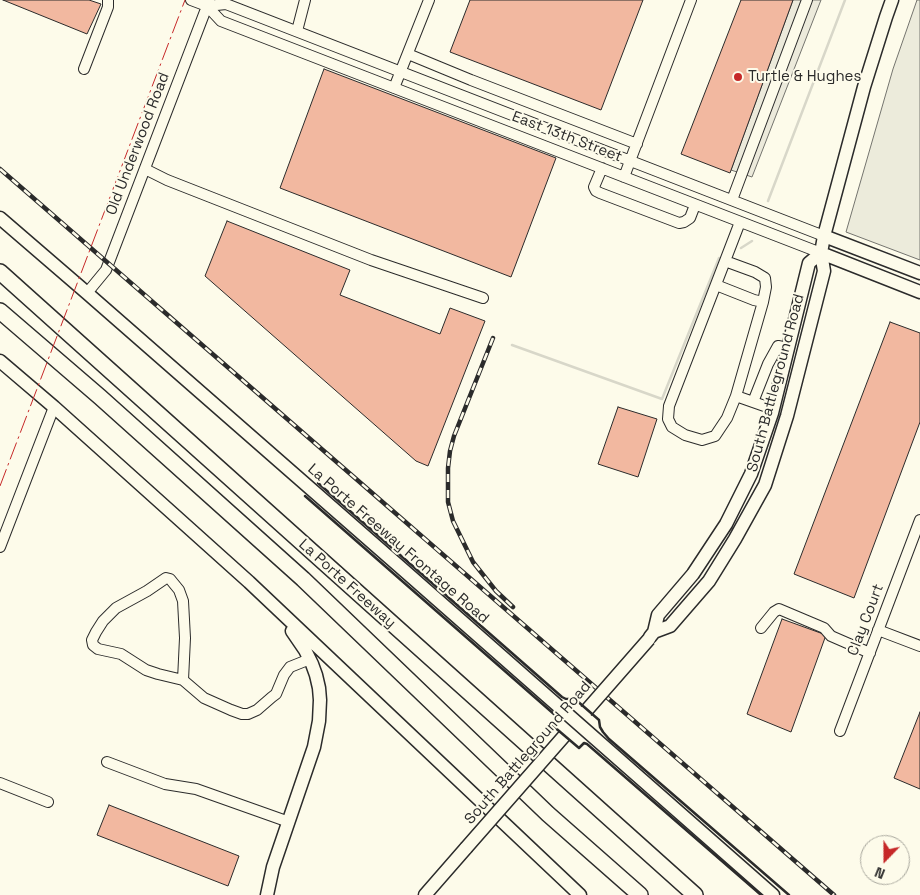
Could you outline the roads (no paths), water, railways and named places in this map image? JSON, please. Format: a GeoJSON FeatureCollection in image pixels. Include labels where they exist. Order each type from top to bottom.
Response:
{"type":"FeatureCollection","features":[{"type":"Feature","properties":{"kind":"highway","name":"La Porte Freeway"},"geometry":{"type":"LineString","coordinates":[[0,272],[695,895]]}},
{"type":"Feature","properties":{"kind":"highway","name":"La Porte Freeway"},"geometry":{"type":"LineString","coordinates":[[0,311],[303,579],[548,814],[640,895]]}},
{"type":"Feature","properties":{"kind":"main road","name":"South Battleground Road"},"geometry":{"type":"LineString","coordinates":[[651,635],[670,626],[709,581],[765,485],[787,416],[824,271],[820,253],[824,236],[864,87],[892,0]]}},
{"type":"Feature","properties":{"kind":"main road","name":"La Porte Freeway Frontage Road"},"geometry":{"type":"LineString","coordinates":[[0,218],[773,895]]}},
{"type":"Feature","properties":{"kind":"main road","name":"East 13th Street"},"geometry":{"type":"LineString","coordinates":[[824,236],[920,273]]}},
{"type":"Feature","properties":{"kind":"main road","name":"South Battleground Road"},"geometry":{"type":"LineString","coordinates":[[425,895],[651,635],[658,615],[693,574],[726,524],[751,474],[773,409],[809,263],[820,253]]}},
{"type":"Feature","properties":{"kind":"main road","name":"East 13th Street"},"geometry":{"type":"LineString","coordinates":[[820,253],[920,292]]}},
{"type":"Feature","properties":{"kind":"main road"},"geometry":{"type":"LineString","coordinates":[[0,361],[249,582],[580,895]]}},
{"type":"Feature","properties":{"kind":"main road"},"geometry":{"type":"LineString","coordinates":[[249,582],[298,639],[310,658],[319,688],[319,721],[314,748],[273,866],[267,895]]}},
{"type":"Feature","properties":{"kind":"street"},"geometry":{"type":"LineString","coordinates":[[84,69],[108,7],[108,0]]}},
{"type":"Feature","properties":{"kind":"street","name":"East 13th Street"},"geometry":{"type":"LineString","coordinates":[[191,0],[226,4],[824,236]]}},
{"type":"Feature","properties":{"kind":"street"},"geometry":{"type":"LineString","coordinates":[[297,31],[306,0]]}},
{"type":"Feature","properties":{"kind":"street"},"geometry":{"type":"LineString","coordinates":[[394,88],[428,0]]}},
{"type":"Feature","properties":{"kind":"street"},"geometry":{"type":"LineString","coordinates":[[624,177],[691,0]]}},
{"type":"Feature","properties":{"kind":"street"},"geometry":{"type":"LineString","coordinates":[[732,200],[807,0]]}},
{"type":"Feature","properties":{"kind":"street","name":"East 13th Street"},"geometry":{"type":"LineString","coordinates":[[208,3],[221,20],[820,253]]}},
{"type":"Feature","properties":{"kind":"street","name":"Old Underwood Road"},"geometry":{"type":"LineString","coordinates":[[87,293],[106,270],[208,3]]}},
{"type":"Feature","properties":{"kind":"street"},"geometry":{"type":"LineString","coordinates":[[408,54],[637,144]]}},
{"type":"Feature","properties":{"kind":"street"},"geometry":{"type":"LineString","coordinates":[[602,168],[594,187],[600,193],[679,223],[690,218],[695,205]]}},
{"type":"Feature","properties":{"kind":"street"},"geometry":{"type":"LineString","coordinates":[[145,169],[167,180],[372,260],[483,298]]}},
{"type":"Feature","properties":{"kind":"street"},"geometry":{"type":"LineString","coordinates":[[725,262],[755,272],[765,278],[766,287],[736,396],[727,418],[714,436],[702,440],[685,435],[672,427],[668,418],[669,406],[740,222]]}},
{"type":"Feature","properties":{"kind":"street"},"geometry":{"type":"LineString","coordinates":[[716,285],[763,302]]}},
{"type":"Feature","properties":{"kind":"street"},"geometry":{"type":"LineString","coordinates":[[753,402],[768,364],[778,346],[788,348]]}},
{"type":"Feature","properties":{"kind":"street"},"geometry":{"type":"LineString","coordinates":[[736,396],[773,409]]}},
{"type":"Feature","properties":{"kind":"street"},"geometry":{"type":"LineString","coordinates":[[0,547],[54,407]]}},
{"type":"Feature","properties":{"kind":"street","name":"Clay Court"},"geometry":{"type":"LineString","coordinates":[[840,731],[920,520]]}},
{"type":"Feature","properties":{"kind":"street"},"geometry":{"type":"LineString","coordinates":[[182,680],[185,638],[183,601],[179,590],[170,579],[166,578],[116,608],[96,632],[92,640],[93,645],[121,654],[146,670],[182,680],[204,698],[242,714],[248,714],[257,710],[276,694],[284,675],[290,667],[310,658]]}},
{"type":"Feature","properties":{"kind":"street"},"geometry":{"type":"LineString","coordinates":[[762,628],[774,612],[779,610],[824,628],[831,636],[870,653]]}},
{"type":"Feature","properties":{"kind":"street"},"geometry":{"type":"LineString","coordinates":[[878,630],[920,646]]}},
{"type":"Feature","properties":{"kind":"street"},"geometry":{"type":"LineString","coordinates":[[107,762],[165,784],[196,789],[289,822]]}},
{"type":"Feature","properties":{"kind":"street"},"geometry":{"type":"LineString","coordinates":[[0,783],[48,802]]}},
{"type":"Feature","properties":{"kind":"waterway"},"geometry":{"type":"LineString","coordinates":[[768,201],[845,0]]}},
{"type":"Feature","properties":{"kind":"waterway"},"geometry":{"type":"LineString","coordinates":[[741,248],[752,241]]}},
{"type":"Feature","properties":{"kind":"waterway"},"geometry":{"type":"LineString","coordinates":[[512,345],[662,399],[719,258]]}},
{"type":"Feature","properties":{"kind":"railway"},"geometry":{"type":"LineString","coordinates":[[0,169],[834,895]]}},
{"type":"Feature","properties":{"kind":"railway"},"geometry":{"type":"LineString","coordinates":[[493,338],[454,436],[448,468],[448,502],[453,521],[473,562],[496,591],[513,607]]}},
{"type":"Feature","properties":{"kind":"place","name":"Turtle & Hughes"},"geometry":{"type":"Point","coordinates":[738,77]}}]}
